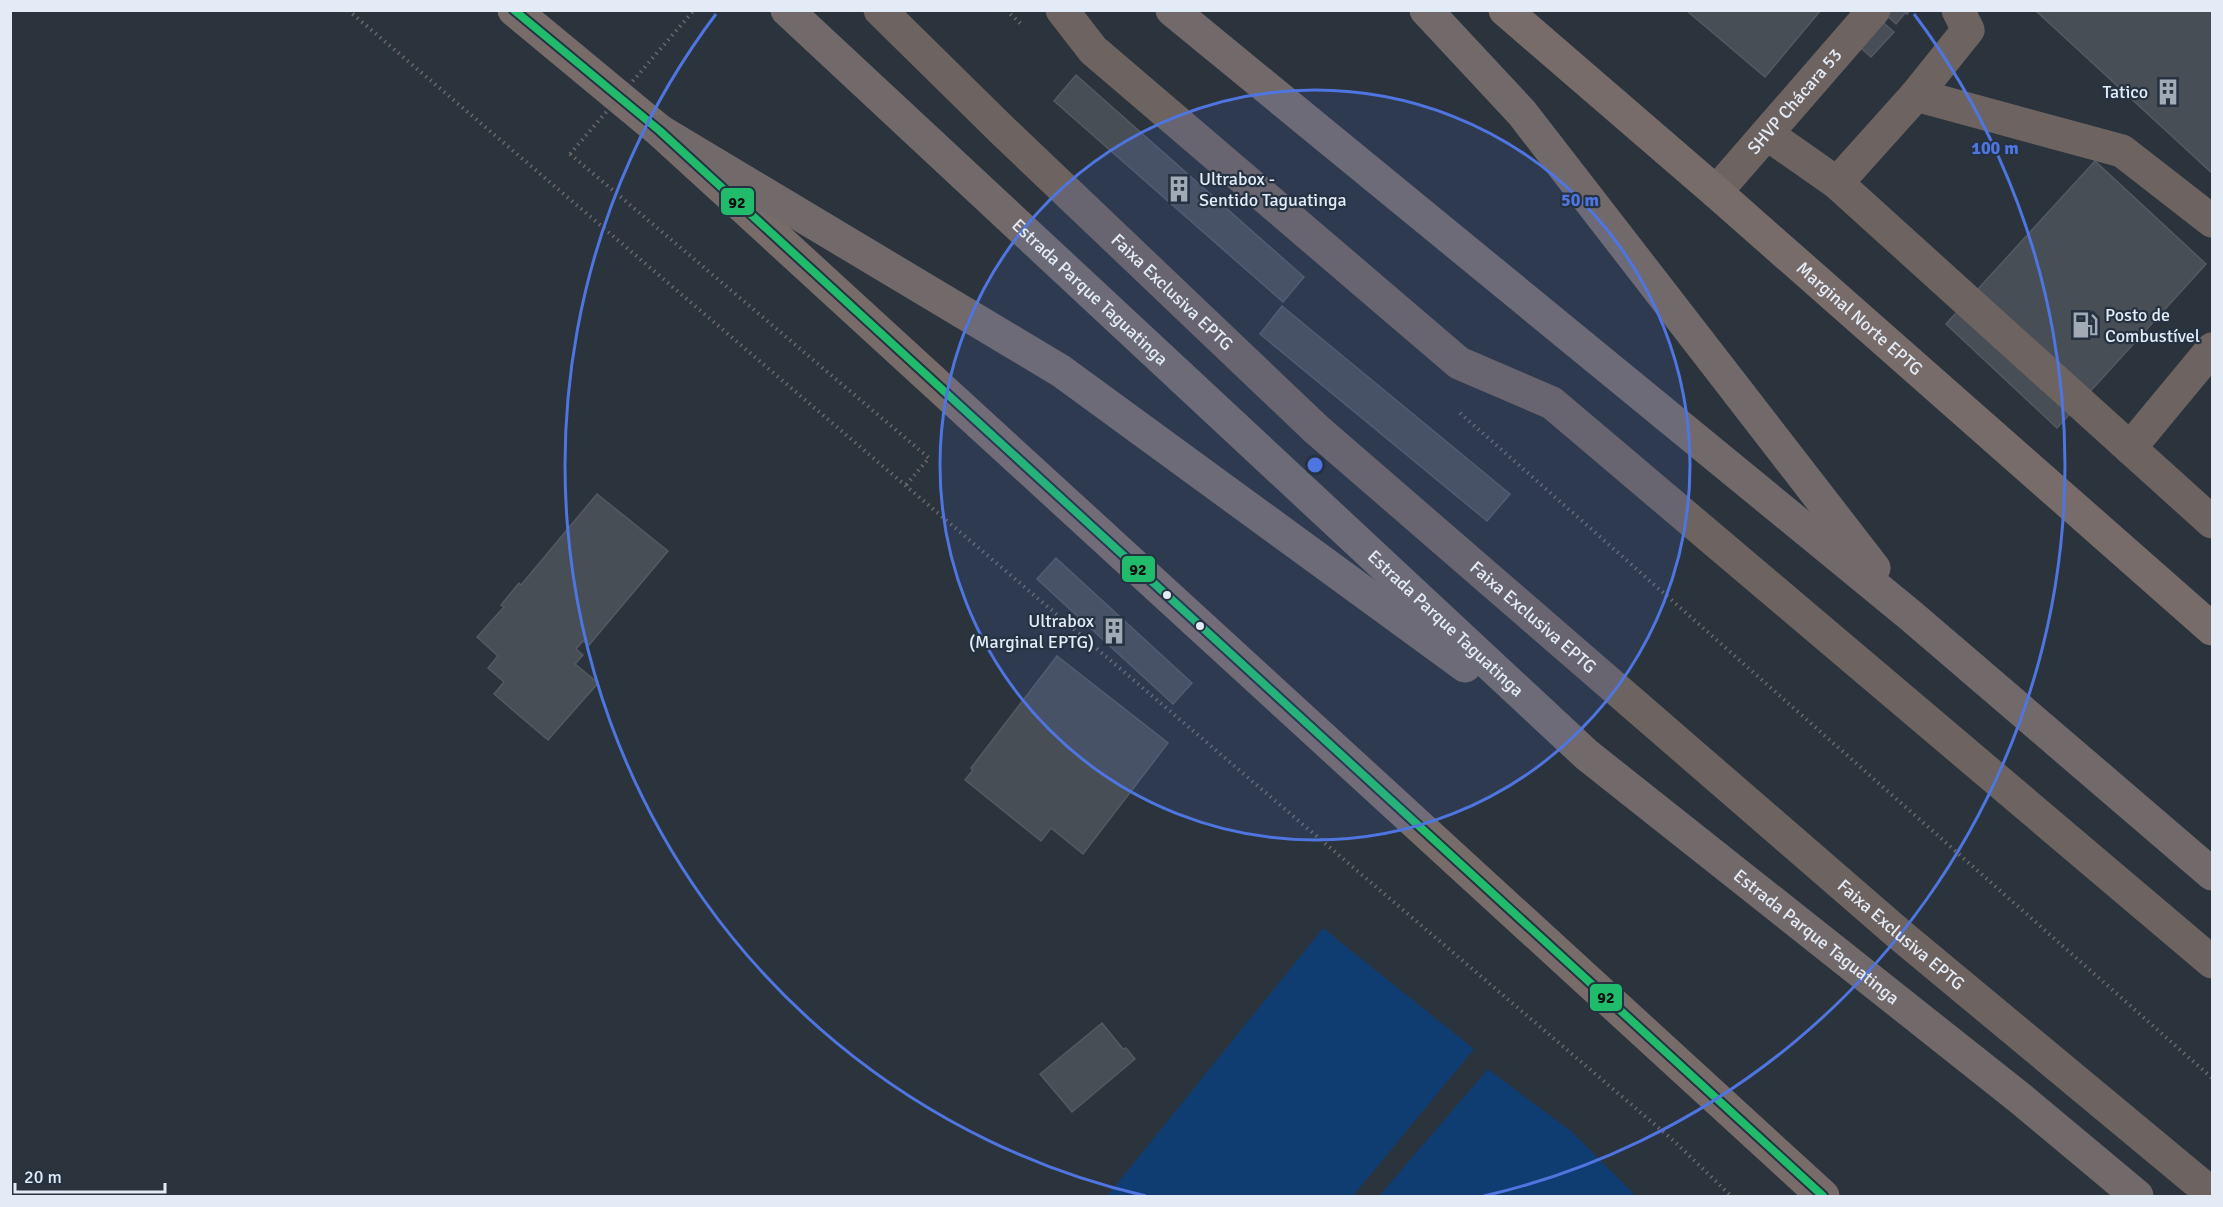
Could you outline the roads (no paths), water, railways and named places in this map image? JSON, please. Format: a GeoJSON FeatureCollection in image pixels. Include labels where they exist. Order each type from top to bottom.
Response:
{"type":"FeatureCollection","features":[{"type":"Feature","properties":{"kind":"highway","name":"Estrada Parque Taguatinga"},"geometry":{"type":"LineString","coordinates":[[787,10],[1587,754],[2021,1099],[2138,1197]]}},
{"type":"Feature","properties":{"kind":"highway"},"geometry":{"type":"LineString","coordinates":[[1172,10],[1910,615],[2212,874]]}},
{"type":"Feature","properties":{"kind":"highway"},"geometry":{"type":"LineString","coordinates":[[1426,10],[1522,113],[1910,615]]}},
{"type":"Feature","properties":{"kind":"highway"},"geometry":{"type":"LineString","coordinates":[[660,131],[1061,372],[1587,754]]}},
{"type":"Feature","properties":{"kind":"highway"},"geometry":{"type":"LineString","coordinates":[[2021,1099],[2102,1197]]}},
{"type":"Feature","properties":{"kind":"main road"},"geometry":{"type":"LineString","coordinates":[[514,10],[660,131],[1823,1197]]}},
{"type":"Feature","properties":{"kind":"main road","name":"Marginal Norte EPTG"},"geometry":{"type":"LineString","coordinates":[[1505,10],[1716,192],[2212,629]]}},
{"type":"Feature","properties":{"kind":"lane","name":"Faixa Exclusiva EPTG"},"geometry":{"type":"LineString","coordinates":[[880,10],[1003,131],[1316,429],[1899,934],[2212,1194]]}},
{"type":"Feature","properties":{"kind":"lane"},"geometry":{"type":"LineString","coordinates":[[1062,10],[1093,50],[1459,363],[1552,403],[2212,962]]}},
{"type":"Feature","properties":{"kind":"lane","name":"SHVP Chácara 53"},"geometry":{"type":"LineString","coordinates":[[1716,192],[1874,10]]}},
{"type":"Feature","properties":{"kind":"lane"},"geometry":{"type":"LineString","coordinates":[[1837,183],[1916,95],[1968,30],[1958,10]]}},
{"type":"Feature","properties":{"kind":"lane"},"geometry":{"type":"LineString","coordinates":[[1916,95],[2122,151],[2212,221]]}},
{"type":"Feature","properties":{"kind":"lane"},"geometry":{"type":"LineString","coordinates":[[1767,134],[1837,183],[2212,522]]}},
{"type":"Feature","properties":{"kind":"lane"},"geometry":{"type":"LineString","coordinates":[[2130,448],[2212,349]]}},
{"type":"Feature","properties":{"kind":"place","name":"Tatico"},"geometry":{"type":"Point","coordinates":[2168,92]}},
{"type":"Feature","properties":{"kind":"place","name":"Ultrabox - Sentido Taguatinga"},"geometry":{"type":"Point","coordinates":[1179,189]}},
{"type":"Feature","properties":{"kind":"place","name":"Posto de Combustível"},"geometry":{"type":"Point","coordinates":[2085,325]}},
{"type":"Feature","properties":{"kind":"place","name":"Ultrabox (Marginal EPTG)"},"geometry":{"type":"Point","coordinates":[1114,631]}}]}
